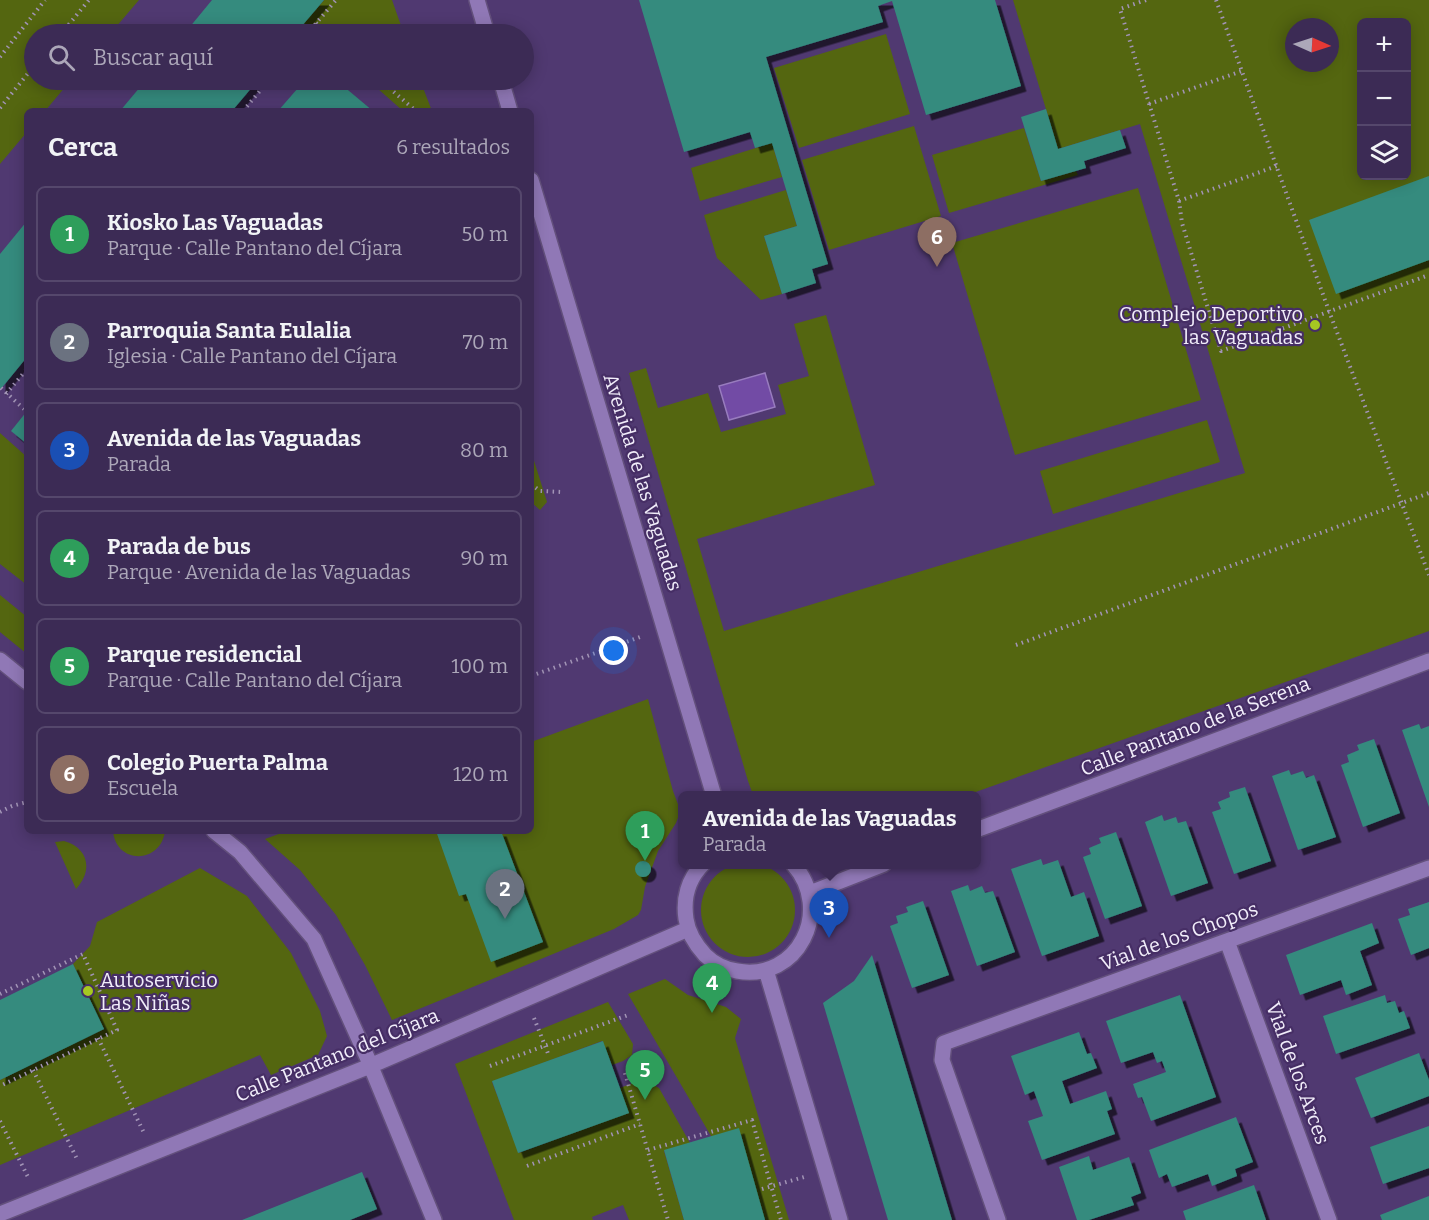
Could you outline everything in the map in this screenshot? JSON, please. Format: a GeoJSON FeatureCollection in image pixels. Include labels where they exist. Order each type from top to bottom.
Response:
{"type":"FeatureCollection","features":[{"type":"Feature","properties":{"kind":"street"},"geometry":{"type":"LineString","coordinates":[[477,0],[484,24]]}},
{"type":"Feature","properties":{"kind":"street"},"geometry":{"type":"LineString","coordinates":[[504,90],[509,108]]}},
{"type":"Feature","properties":{"kind":"street","name":"Avenida de las Vaguadas"},"geometry":{"type":"LineString","coordinates":[[534,190],[713,791]]}},
{"type":"Feature","properties":{"kind":"street"},"geometry":{"type":"LineString","coordinates":[[0,660],[24,680]]}},
{"type":"Feature","properties":{"kind":"street","name":"Calle Pantano de la Serena"},"geometry":{"type":"LineString","coordinates":[[981,828],[1429,661]]}},
{"type":"Feature","properties":{"kind":"street"},"geometry":{"type":"LineString","coordinates":[[218,834],[240,852],[314,939],[434,1220]]}},
{"type":"Feature","properties":{"kind":"street","name":"Vial de los Chopos"},"geometry":{"type":"LineString","coordinates":[[998,1220],[942,1060],[944,1043],[1429,868]]}},
{"type":"Feature","properties":{"kind":"street"},"geometry":{"type":"LineString","coordinates":[[698,869],[687,889],[684,909],[688,929],[697,946],[710,960],[728,969],[747,973],[766,970],[783,962],[798,948],[808,931],[812,912],[810,892],[798,869]]}},
{"type":"Feature","properties":{"kind":"street"},"geometry":{"type":"LineString","coordinates":[[810,892],[871,869]]}},
{"type":"Feature","properties":{"kind":"street","name":"Calle Pantano del Cíjara"},"geometry":{"type":"LineString","coordinates":[[0,1214],[370,1066],[688,929]]}},
{"type":"Feature","properties":{"kind":"street","name":"Vial de los Arces"},"geometry":{"type":"LineString","coordinates":[[1227,941],[1329,1220]]}},
{"type":"Feature","properties":{"kind":"street"},"geometry":{"type":"LineString","coordinates":[[766,970],[840,1220]]}},
{"type":"Feature","properties":{"kind":"path"},"geometry":{"type":"LineString","coordinates":[[26,24],[45,0]]}},
{"type":"Feature","properties":{"kind":"path"},"geometry":{"type":"LineString","coordinates":[[69,24],[89,0]]}},
{"type":"Feature","properties":{"kind":"path"},"geometry":{"type":"LineString","coordinates":[[316,24],[336,0]]}},
{"type":"Feature","properties":{"kind":"path"},"geometry":{"type":"LineString","coordinates":[[1146,0],[1120,9],[1179,201],[1182,223],[1221,351],[1429,275]]}},
{"type":"Feature","properties":{"kind":"path"},"geometry":{"type":"LineString","coordinates":[[1216,0],[1329,311],[1429,575]]}},
{"type":"Feature","properties":{"kind":"path"},"geometry":{"type":"LineString","coordinates":[[0,57],[24,27]]}},
{"type":"Feature","properties":{"kind":"path"},"geometry":{"type":"LineString","coordinates":[[1149,104],[1242,71]]}},
{"type":"Feature","properties":{"kind":"path"},"geometry":{"type":"LineString","coordinates":[[0,108],[24,78]]}},
{"type":"Feature","properties":{"kind":"path"},"geometry":{"type":"LineString","coordinates":[[246,108],[261,90]]}},
{"type":"Feature","properties":{"kind":"path"},"geometry":{"type":"LineString","coordinates":[[392,90],[413,108]]}},
{"type":"Feature","properties":{"kind":"path"},"geometry":{"type":"LineString","coordinates":[[1179,201],[1277,166]]}},
{"type":"Feature","properties":{"kind":"path"},"geometry":{"type":"LineString","coordinates":[[6,394],[24,373]]}},
{"type":"Feature","properties":{"kind":"path"},"geometry":{"type":"LineString","coordinates":[[1,388],[24,409]]}},
{"type":"Feature","properties":{"kind":"path"},"geometry":{"type":"LineString","coordinates":[[534,486],[540,491],[562,492]]}},
{"type":"Feature","properties":{"kind":"path"},"geometry":{"type":"LineString","coordinates":[[1016,645],[1429,493]]}},
{"type":"Feature","properties":{"kind":"path"},"geometry":{"type":"LineString","coordinates":[[534,675],[664,628]]}},
{"type":"Feature","properties":{"kind":"path"},"geometry":{"type":"LineString","coordinates":[[0,812],[24,803]]}},
{"type":"Feature","properties":{"kind":"path"},"geometry":{"type":"LineString","coordinates":[[0,994],[82,954],[117,1030],[0,1086]]}},
{"type":"Feature","properties":{"kind":"path"},"geometry":{"type":"LineString","coordinates":[[527,999],[549,1056]]}},
{"type":"Feature","properties":{"kind":"path"},"geometry":{"type":"LineString","coordinates":[[490,1066],[628,1015]]}},
{"type":"Feature","properties":{"kind":"path"},"geometry":{"type":"LineString","coordinates":[[98,1038],[153,1153]]}},
{"type":"Feature","properties":{"kind":"path"},"geometry":{"type":"LineString","coordinates":[[33,1070],[87,1179]]}},
{"type":"Feature","properties":{"kind":"path"},"geometry":{"type":"LineString","coordinates":[[625,1073],[668,1220]]}},
{"type":"Feature","properties":{"kind":"path"},"geometry":{"type":"LineString","coordinates":[[648,1150],[752,1120],[781,1220]]}},
{"type":"Feature","properties":{"kind":"path"},"geometry":{"type":"LineString","coordinates":[[0,1121],[38,1199]]}},
{"type":"Feature","properties":{"kind":"path"},"geometry":{"type":"LineString","coordinates":[[527,1166],[640,1124]]}},
{"type":"Feature","properties":{"kind":"path"},"geometry":{"type":"LineString","coordinates":[[762,1189],[826,1171]]}},
{"type":"Feature","properties":{"kind":"green space"},"geometry":{"type":"Polygon","coordinates":[[[0,0],[139,0],[119,24],[24,24],[24,90],[63,90],[48,108],[24,108],[24,136],[0,164],[0,0]]]}},
{"type":"Feature","properties":{"kind":"green space"},"geometry":{"type":"Polygon","coordinates":[[[324,0],[392,0],[400,24],[304,24],[324,0]]]}},
{"type":"Feature","properties":{"kind":"green space","name":"Complejo Deportivo las Vaguadas"},"geometry":{"type":"Polygon","coordinates":[[[1013,0],[1429,0],[1429,631],[978,791],[752,791],[629,373],[646,368],[658,408],[708,393],[721,432],[786,414],[778,385],[809,376],[794,324],[826,315],[875,485],[697,539],[724,631],[1245,473],[1140,124],[1058,149],[1013,0]]]}},
{"type":"Feature","properties":{"kind":"green space"},"geometry":{"type":"Polygon","coordinates":[[[886,34],[910,114],[799,148],[774,68],[886,34]]]}},
{"type":"Feature","properties":{"kind":"green space"},"geometry":{"type":"Polygon","coordinates":[[[379,90],[424,90],[431,108],[400,108],[379,90]]]}},
{"type":"Feature","properties":{"kind":"green space"},"geometry":{"type":"Polygon","coordinates":[[[914,126],[941,216],[829,250],[802,160],[914,126]]]}},
{"type":"Feature","properties":{"kind":"green space"},"geometry":{"type":"Polygon","coordinates":[[[1024,128],[1041,181],[1076,171],[1078,175],[949,213],[932,155],[1024,128]]]}},
{"type":"Feature","properties":{"kind":"green space"},"geometry":{"type":"Polygon","coordinates":[[[772,143],[782,177],[700,201],[691,168],[772,143]]]}},
{"type":"Feature","properties":{"kind":"green space"},"geometry":{"type":"Polygon","coordinates":[[[1138,188],[1201,400],[1015,455],[952,243],[1138,188]]]}},
{"type":"Feature","properties":{"kind":"green space"},"geometry":{"type":"Polygon","coordinates":[[[786,190],[797,226],[764,236],[782,294],[761,300],[717,258],[704,215],[786,190]]]}},
{"type":"Feature","properties":{"kind":"green space"},"geometry":{"type":"Polygon","coordinates":[[[1207,420],[1220,462],[1053,514],[1040,471],[1207,420]]]}},
{"type":"Feature","properties":{"kind":"green space"},"geometry":{"type":"Polygon","coordinates":[[[0,433],[24,454],[24,583],[0,564],[0,433]]]}},
{"type":"Feature","properties":{"kind":"green space"},"geometry":{"type":"Polygon","coordinates":[[[534,461],[547,502],[540,510],[534,505],[534,461]]]}},
{"type":"Feature","properties":{"kind":"green space"},"geometry":{"type":"Polygon","coordinates":[[[0,595],[24,615],[24,652],[0,632],[0,595]]]}},
{"type":"Feature","properties":{"kind":"green space"},"geometry":{"type":"Polygon","coordinates":[[[648,699],[678,804],[678,818],[658,851],[645,887],[641,910],[638,915],[614,929],[392,1020],[365,965],[336,915],[300,870],[265,839],[279,834],[534,834],[534,741],[648,699]]]}},
{"type":"Feature","properties":{"kind":"green space"},"geometry":{"type":"Polygon","coordinates":[[[114,834],[164,834],[156,850],[139,856],[130,855],[116,842],[114,834]]]}},
{"type":"Feature","properties":{"kind":"green space"},"geometry":{"type":"Polygon","coordinates":[[[64,841],[79,849],[86,861],[85,875],[76,889],[55,842],[64,841]]]}},
{"type":"Feature","properties":{"kind":"green space"},"geometry":{"type":"Polygon","coordinates":[[[200,868],[247,896],[291,953],[320,1011],[327,1036],[318,1055],[271,1075],[260,1055],[0,1165],[0,1080],[104,1029],[73,964],[90,946],[97,922],[200,868]]]}},
{"type":"Feature","properties":{"kind":"green space"},"geometry":{"type":"Polygon","coordinates":[[[725,869],[771,869],[782,876],[792,892],[794,901],[792,928],[782,944],[766,954],[748,957],[730,954],[714,944],[704,928],[701,910],[704,892],[714,876],[725,869]]]}},
{"type":"Feature","properties":{"kind":"green space"},"geometry":{"type":"Polygon","coordinates":[[[665,979],[688,995],[726,1007],[741,1019],[735,1038],[789,1220],[765,1220],[711,1136],[628,994],[665,979]]]}},
{"type":"Feature","properties":{"kind":"green space"},"geometry":{"type":"Polygon","coordinates":[[[608,1002],[633,1044],[632,1055],[612,1065],[602,1041],[492,1082],[519,1153],[628,1113],[620,1088],[635,1082],[648,1082],[659,1088],[690,1143],[664,1151],[684,1220],[629,1220],[623,1205],[592,1217],[593,1220],[514,1220],[455,1064],[608,1002]]]}},
{"type":"Feature","properties":{"kind":"shaded area"},"geometry":{"type":"Polygon","coordinates":[[[765,373],[775,407],[729,420],[719,386],[765,373]]]}},
{"type":"Feature","properties":{"kind":"building"},"geometry":{"type":"Polygon","coordinates":[[[212,0],[324,0],[304,24],[192,24],[212,0]]]}},
{"type":"Feature","properties":{"kind":"building"},"geometry":{"type":"Polygon","coordinates":[[[639,0],[995,0],[1021,86],[926,115],[892,1],[878,6],[883,22],[766,57],[828,264],[812,269],[816,283],[782,294],[764,236],[797,226],[772,143],[755,148],[750,132],[684,152],[639,0]]]}},
{"type":"Feature","properties":{"kind":"building"},"geometry":{"type":"Polygon","coordinates":[[[138,90],[250,90],[235,108],[123,108],[138,90]]]}},
{"type":"Feature","properties":{"kind":"building"},"geometry":{"type":"Polygon","coordinates":[[[296,90],[348,90],[369,108],[281,108],[296,90]]]}},
{"type":"Feature","properties":{"kind":"building"},"geometry":{"type":"Polygon","coordinates":[[[1046,109],[1058,149],[1120,130],[1126,148],[1084,161],[1086,168],[1041,181],[1021,117],[1046,109]]]}},
{"type":"Feature","properties":{"kind":"building"},"geometry":{"type":"Polygon","coordinates":[[[1429,176],[1429,260],[1336,294],[1309,220],[1429,176]]]}},
{"type":"Feature","properties":{"kind":"building"},"geometry":{"type":"Polygon","coordinates":[[[24,225],[24,361],[0,390],[0,254],[24,225]]]}},
{"type":"Feature","properties":{"kind":"building"},"geometry":{"type":"Polygon","coordinates":[[[24,415],[24,442],[11,431],[24,415]]]}},
{"type":"Feature","properties":{"kind":"building"},"geometry":{"type":"Polygon","coordinates":[[[1419,724],[1421,729],[1429,726],[1429,807],[1402,730],[1419,724]]]}},
{"type":"Feature","properties":{"kind":"building"},"geometry":{"type":"Polygon","coordinates":[[[1374,739],[1400,813],[1363,827],[1341,765],[1349,762],[1347,755],[1359,750],[1357,745],[1374,739]]]}},
{"type":"Feature","properties":{"kind":"building"},"geometry":{"type":"Polygon","coordinates":[[[1289,770],[1291,775],[1303,771],[1306,778],[1314,775],[1336,837],[1298,850],[1272,776],[1289,770]]]}},
{"type":"Feature","properties":{"kind":"building"},"geometry":{"type":"Polygon","coordinates":[[[1245,787],[1271,861],[1234,874],[1212,812],[1221,809],[1218,802],[1230,797],[1229,792],[1245,787]]]}},
{"type":"Feature","properties":{"kind":"building"},"geometry":{"type":"Polygon","coordinates":[[[1162,815],[1164,821],[1176,817],[1178,823],[1186,821],[1208,883],[1171,896],[1145,822],[1162,815]]]}},
{"type":"Feature","properties":{"kind":"building"},"geometry":{"type":"Polygon","coordinates":[[[1116,832],[1142,906],[1105,919],[1083,857],[1091,854],[1089,848],[1101,843],[1099,838],[1116,832]]]}},
{"type":"Feature","properties":{"kind":"building"},"geometry":{"type":"Polygon","coordinates":[[[437,834],[502,834],[543,942],[491,962],[466,894],[459,896],[437,834]]]}},
{"type":"Feature","properties":{"kind":"building"},"geometry":{"type":"Polygon","coordinates":[[[1041,859],[1043,865],[1058,860],[1071,897],[1084,892],[1099,936],[1042,956],[1011,869],[1041,859]]]}},
{"type":"Feature","properties":{"kind":"building"},"geometry":{"type":"Polygon","coordinates":[[[643,861],[651,869],[643,877],[635,869],[643,861]]]}},
{"type":"Feature","properties":{"kind":"building"},"geometry":{"type":"Polygon","coordinates":[[[968,885],[970,891],[982,886],[985,893],[993,891],[1015,952],[977,966],[951,891],[968,885]]]}},
{"type":"Feature","properties":{"kind":"building"},"geometry":{"type":"Polygon","coordinates":[[[923,901],[949,975],[912,988],[890,926],[898,923],[896,916],[908,912],[906,907],[923,901]]]}},
{"type":"Feature","properties":{"kind":"building"},"geometry":{"type":"Polygon","coordinates":[[[1429,902],[1429,948],[1411,955],[1398,919],[1410,915],[1408,909],[1429,902]]]}},
{"type":"Feature","properties":{"kind":"building"},"geometry":{"type":"Polygon","coordinates":[[[1372,923],[1379,943],[1360,951],[1372,985],[1346,995],[1341,980],[1300,995],[1286,955],[1372,923]]]}},
{"type":"Feature","properties":{"kind":"building"},"geometry":{"type":"Polygon","coordinates":[[[872,955],[952,1220],[888,1220],[823,1003],[854,981],[872,955]]]}},
{"type":"Feature","properties":{"kind":"building"},"geometry":{"type":"Polygon","coordinates":[[[73,964],[104,1029],[0,1080],[0,1000],[73,964]]]}},
{"type":"Feature","properties":{"kind":"building"},"geometry":{"type":"Polygon","coordinates":[[[1180,995],[1216,1097],[1151,1121],[1142,1097],[1138,1098],[1133,1084],[1166,1072],[1162,1061],[1157,1063],[1153,1052],[1121,1063],[1106,1021],[1180,995]]]}},
{"type":"Feature","properties":{"kind":"building"},"geometry":{"type":"Polygon","coordinates":[[[1385,995],[1387,1003],[1395,1001],[1399,1013],[1404,1011],[1410,1028],[1336,1054],[1323,1016],[1385,995]]]}},
{"type":"Feature","properties":{"kind":"building"},"geometry":{"type":"Polygon","coordinates":[[[1079,1032],[1087,1054],[1091,1053],[1097,1068],[1062,1081],[1070,1104],[1106,1091],[1112,1109],[1107,1111],[1115,1134],[1042,1160],[1028,1121],[1043,1116],[1034,1091],[1025,1095],[1011,1056],[1079,1032]]]}},
{"type":"Feature","properties":{"kind":"building"},"geometry":{"type":"Polygon","coordinates":[[[603,1041],[629,1113],[518,1153],[492,1081],[603,1041]]]}},
{"type":"Feature","properties":{"kind":"building"},"geometry":{"type":"Polygon","coordinates":[[[1419,1053],[1429,1080],[1429,1096],[1371,1118],[1355,1078],[1419,1053]]]}},
{"type":"Feature","properties":{"kind":"building"},"geometry":{"type":"Polygon","coordinates":[[[1236,1117],[1253,1162],[1235,1169],[1237,1176],[1212,1186],[1208,1174],[1172,1187],[1167,1174],[1159,1178],[1149,1150],[1236,1117]]]}},
{"type":"Feature","properties":{"kind":"building"},"geometry":{"type":"Polygon","coordinates":[[[1429,1126],[1429,1168],[1383,1184],[1370,1147],[1429,1126]]]}},
{"type":"Feature","properties":{"kind":"building"},"geometry":{"type":"Polygon","coordinates":[[[739,1128],[765,1220],[684,1220],[664,1150],[739,1128]]]}},
{"type":"Feature","properties":{"kind":"building"},"geometry":{"type":"Polygon","coordinates":[[[1089,1156],[1093,1170],[1129,1157],[1141,1193],[1131,1197],[1134,1205],[1089,1220],[1077,1220],[1059,1167],[1089,1156]]]}},
{"type":"Feature","properties":{"kind":"building"},"geometry":{"type":"Polygon","coordinates":[[[362,1172],[377,1209],[350,1220],[242,1220],[362,1172]]]}},
{"type":"Feature","properties":{"kind":"building"},"geometry":{"type":"Polygon","coordinates":[[[1254,1185],[1266,1220],[1186,1220],[1183,1211],[1254,1185]]]}},
{"type":"Feature","properties":{"kind":"building"},"geometry":{"type":"Polygon","coordinates":[[[1429,1196],[1429,1220],[1382,1220],[1380,1215],[1429,1196]]]}},
{"type":"Feature","properties":{"kind":"place","name":"Colegio Puerta Palma"},"geometry":{"type":"Point","coordinates":[937,267]}},
{"type":"Feature","properties":{"kind":"place","name":"Complejo Deportivo las Vaguadas"},"geometry":{"type":"Point","coordinates":[1315,325]}},
{"type":"Feature","properties":{"kind":"place","name":"Kiosko Las Vaguadas"},"geometry":{"type":"Point","coordinates":[645,861]}},
{"type":"Feature","properties":{"kind":"place","name":"Parroquia Santa Eulalia"},"geometry":{"type":"Point","coordinates":[505,919]}},
{"type":"Feature","properties":{"kind":"place","name":"Avenida de las Vaguadas"},"geometry":{"type":"Point","coordinates":[829,938]}},
{"type":"Feature","properties":{"kind":"place","name":"Autoservicio Las Niñas"},"geometry":{"type":"Point","coordinates":[88,991]}},
{"type":"Feature","properties":{"kind":"place","name":"Parada de bus"},"geometry":{"type":"Point","coordinates":[712,1013]}},
{"type":"Feature","properties":{"kind":"place","name":"Parque residencial"},"geometry":{"type":"Point","coordinates":[645,1100]}}]}
